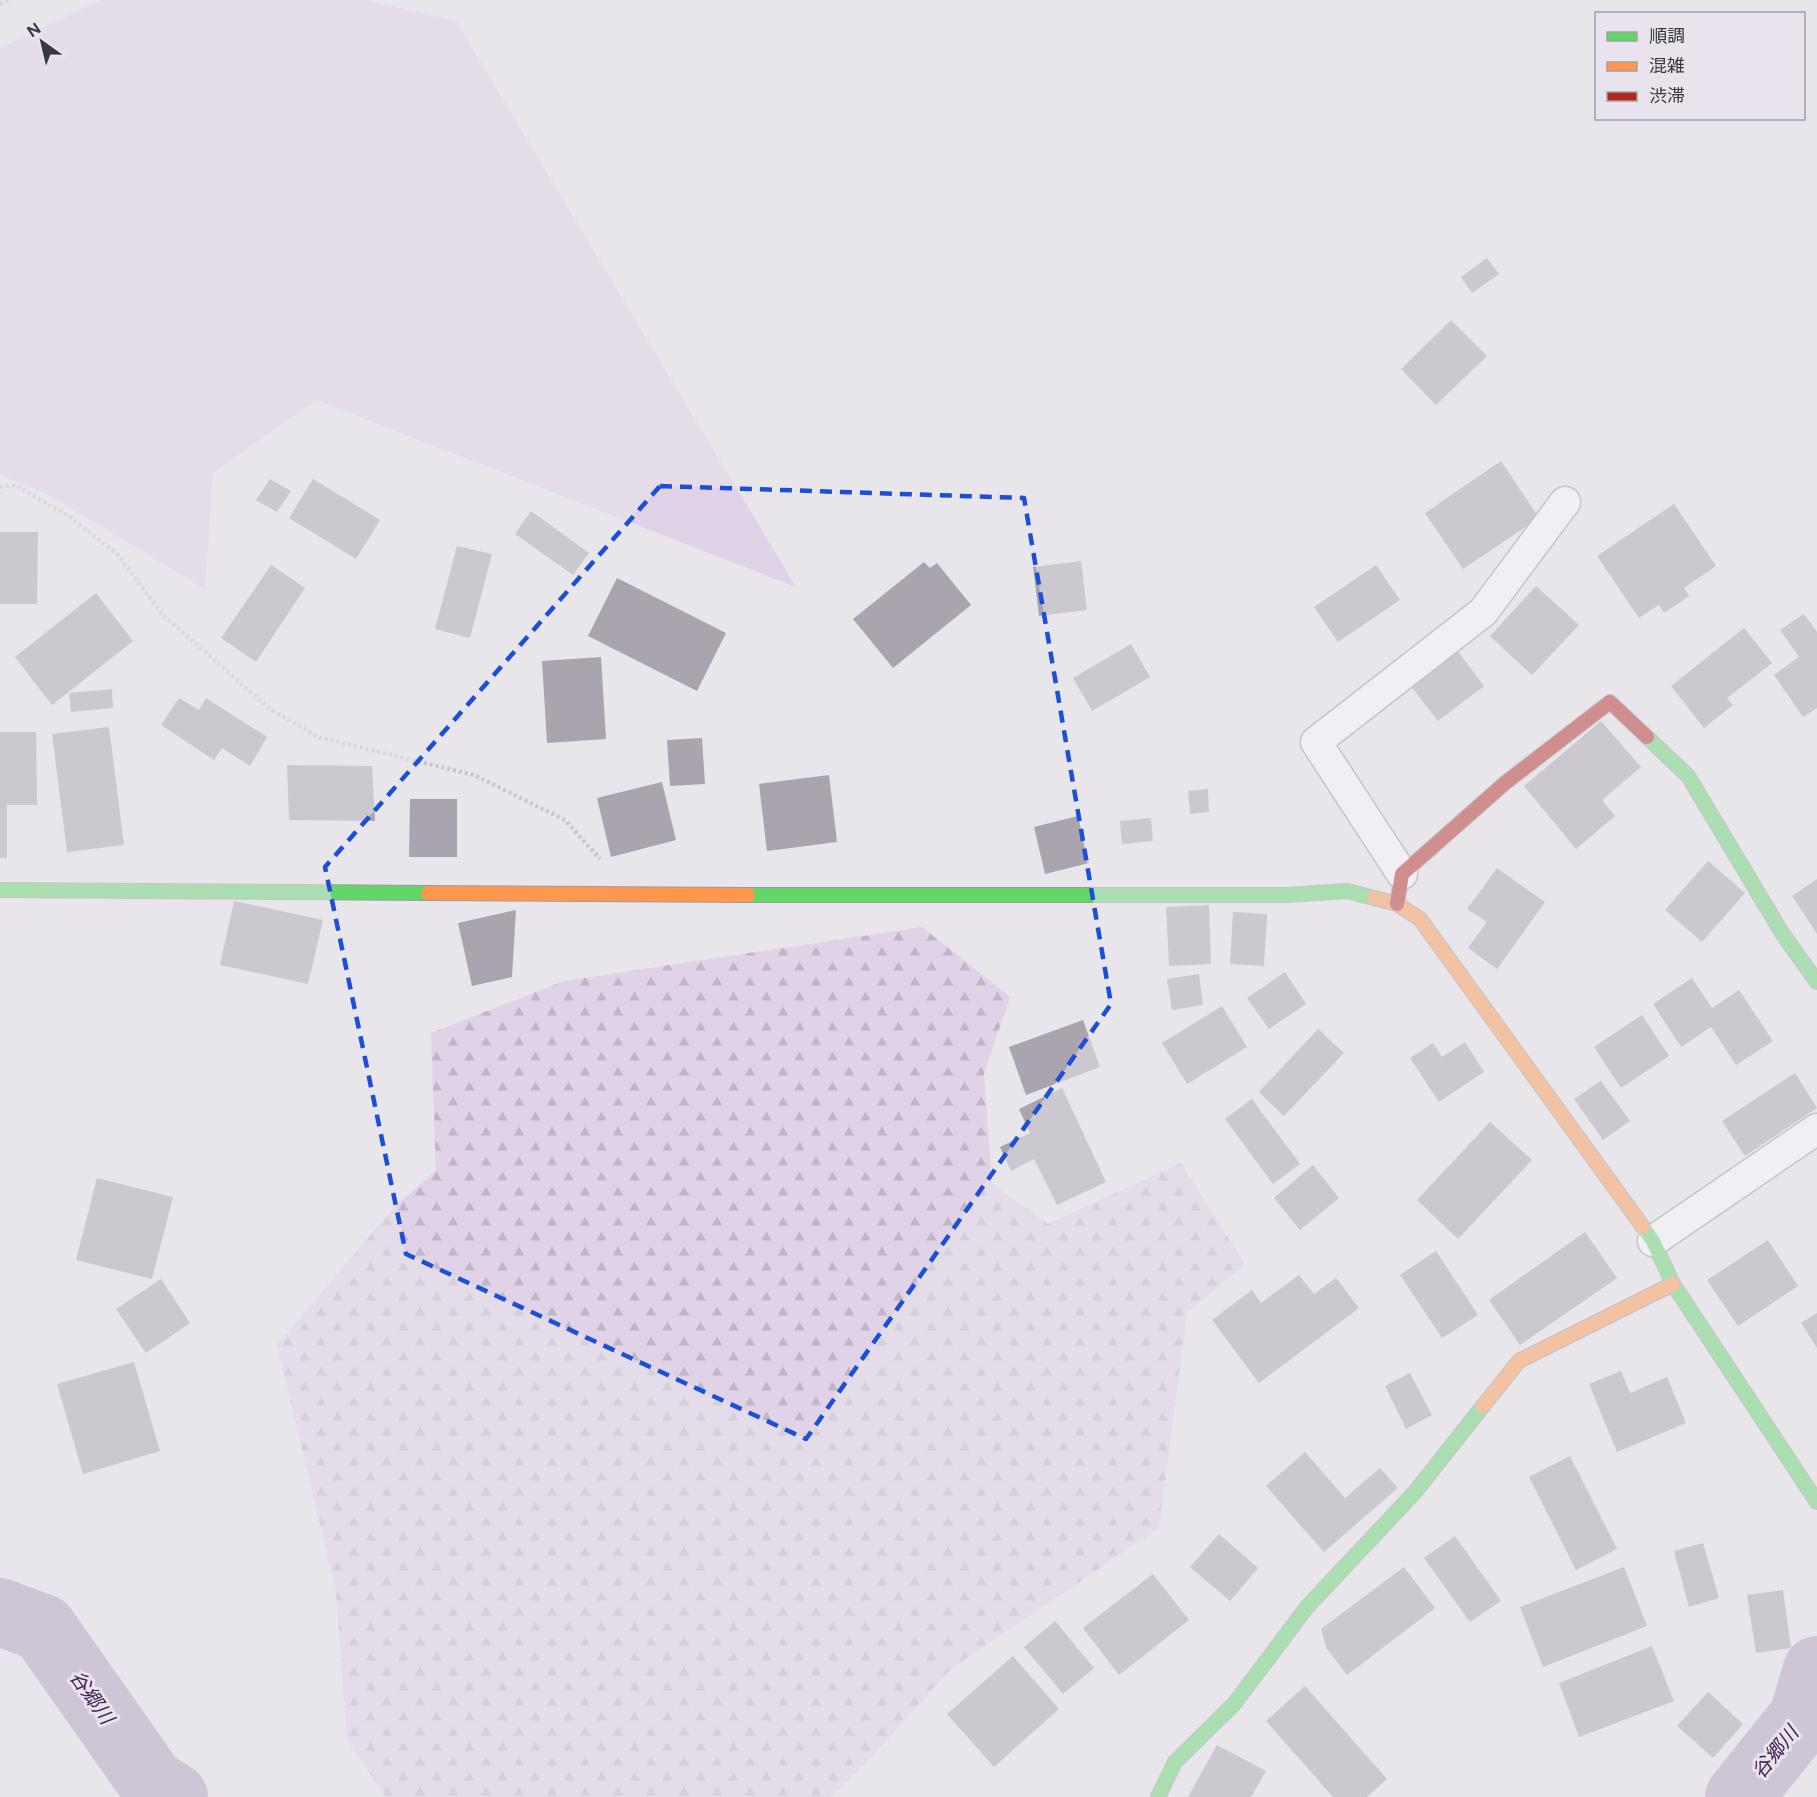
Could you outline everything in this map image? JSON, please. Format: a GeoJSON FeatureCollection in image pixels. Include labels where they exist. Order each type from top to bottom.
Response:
{"type":"FeatureCollection","features":[{"type":"Feature","properties":{"kind":"street"},"geometry":{"type":"LineString","coordinates":[[1402,874],[1316,742],[1483,612],[1565,502]]}},
{"type":"Feature","properties":{"kind":"street"},"geometry":{"type":"LineString","coordinates":[[1397,904],[1402,874],[1505,783],[1610,702],[1688,776],[1782,933],[1817,982]]}},
{"type":"Feature","properties":{"kind":"street"},"geometry":{"type":"LineString","coordinates":[[0,890],[632,895],[1288,895],[1347,891],[1397,904],[1420,919],[1653,1241],[1673,1284],[1817,1502]]}},
{"type":"Feature","properties":{"kind":"street"},"geometry":{"type":"LineString","coordinates":[[1653,1241],[1817,1129]]}},
{"type":"Feature","properties":{"kind":"street"},"geometry":{"type":"LineString","coordinates":[[1158,1797],[1175,1762],[1234,1704],[1307,1607],[1415,1492],[1519,1360],[1673,1284]]}},
{"type":"Feature","properties":{"kind":"path"},"geometry":{"type":"LineString","coordinates":[[0,4],[11,0]]}},
{"type":"Feature","properties":{"kind":"path"},"geometry":{"type":"LineString","coordinates":[[0,487],[15,485],[24,490],[70,517],[117,554],[162,614],[270,709],[318,737],[474,775],[565,820],[632,895]]}},
{"type":"Feature","properties":{"kind":"highlighted area"},"geometry":{"type":"Polygon","coordinates":[[[660,486],[1024,498],[1111,1004],[806,1439],[406,1254],[325,867],[660,486]]]}},
{"type":"Feature","properties":{"kind":"green space"},"geometry":{"type":"Polygon","coordinates":[[[101,0],[365,0],[456,21],[796,587],[316,400],[213,473],[205,589],[49,495],[0,475],[0,48],[101,0]]]}},
{"type":"Feature","properties":{"kind":"green space"},"geometry":{"type":"Polygon","coordinates":[[[922,927],[1010,997],[984,1074],[992,1183],[1048,1224],[1181,1163],[1245,1264],[1187,1313],[1159,1528],[951,1669],[867,1762],[831,1797],[386,1797],[347,1740],[336,1591],[277,1345],[396,1205],[436,1171],[431,1033],[564,981],[922,927]]]}},
{"type":"Feature","properties":{"kind":"building"},"geometry":{"type":"Polygon","coordinates":[[[1487,258],[1499,274],[1472,293],[1461,277],[1487,258]]]}},
{"type":"Feature","properties":{"kind":"building"},"geometry":{"type":"Polygon","coordinates":[[[1451,320],[1487,356],[1436,405],[1401,369],[1451,320]]]}},
{"type":"Feature","properties":{"kind":"building"},"geometry":{"type":"Polygon","coordinates":[[[1501,461],[1539,518],[1463,569],[1425,513],[1501,461]]]}},
{"type":"Feature","properties":{"kind":"building"},"geometry":{"type":"Polygon","coordinates":[[[270,479],[291,491],[277,512],[256,500],[270,479]]]}},
{"type":"Feature","properties":{"kind":"building"},"geometry":{"type":"Polygon","coordinates":[[[313,479],[380,520],[356,559],[289,518],[313,479]]]}},
{"type":"Feature","properties":{"kind":"building"},"geometry":{"type":"Polygon","coordinates":[[[1674,504],[1716,566],[1684,588],[1689,596],[1664,613],[1659,605],[1639,618],[1597,556],[1674,504]]]}},
{"type":"Feature","properties":{"kind":"building"},"geometry":{"type":"Polygon","coordinates":[[[531,511],[589,553],[573,575],[515,534],[531,511]]]}},
{"type":"Feature","properties":{"kind":"building"},"geometry":{"type":"Polygon","coordinates":[[[0,532],[38,532],[37,604],[0,604],[0,532]]]}},
{"type":"Feature","properties":{"kind":"building"},"geometry":{"type":"Polygon","coordinates":[[[457,546],[492,554],[470,638],[435,629],[457,546]]]}},
{"type":"Feature","properties":{"kind":"building"},"geometry":{"type":"Polygon","coordinates":[[[1081,561],[1087,610],[1039,616],[1033,567],[1081,561]]]}},
{"type":"Feature","properties":{"kind":"building"},"geometry":{"type":"Polygon","coordinates":[[[924,562],[930,568],[937,563],[971,605],[893,668],[853,619],[924,562]]]}},
{"type":"Feature","properties":{"kind":"building"},"geometry":{"type":"Polygon","coordinates":[[[271,565],[305,588],[256,662],[221,638],[271,565]]]}},
{"type":"Feature","properties":{"kind":"building"},"geometry":{"type":"Polygon","coordinates":[[[1376,565],[1400,600],[1338,642],[1314,607],[1376,565]]]}},
{"type":"Feature","properties":{"kind":"building"},"geometry":{"type":"Polygon","coordinates":[[[617,578],[726,633],[697,691],[588,636],[617,578]]]}},
{"type":"Feature","properties":{"kind":"building"},"geometry":{"type":"Polygon","coordinates":[[[1536,586],[1579,625],[1532,675],[1490,636],[1536,586]]]}},
{"type":"Feature","properties":{"kind":"building"},"geometry":{"type":"Polygon","coordinates":[[[96,593],[133,641],[52,705],[15,657],[96,593]]]}},
{"type":"Feature","properties":{"kind":"building"},"geometry":{"type":"Polygon","coordinates":[[[1804,614],[1817,632],[1817,708],[1803,717],[1774,675],[1799,657],[1780,630],[1804,614]]]}},
{"type":"Feature","properties":{"kind":"building"},"geometry":{"type":"Polygon","coordinates":[[[1744,628],[1772,663],[1727,698],[1733,705],[1704,728],[1671,686],[1744,628]]]}},
{"type":"Feature","properties":{"kind":"building"},"geometry":{"type":"Polygon","coordinates":[[[1131,644],[1150,677],[1092,711],[1073,678],[1131,644]]]}},
{"type":"Feature","properties":{"kind":"building"},"geometry":{"type":"Polygon","coordinates":[[[1453,645],[1484,686],[1438,721],[1407,681],[1453,645]]]}},
{"type":"Feature","properties":{"kind":"building"},"geometry":{"type":"Polygon","coordinates":[[[601,657],[606,739],[547,743],[542,661],[601,657]]]}},
{"type":"Feature","properties":{"kind":"building"},"geometry":{"type":"Polygon","coordinates":[[[112,689],[113,708],[71,712],[69,693],[112,689]]]}},
{"type":"Feature","properties":{"kind":"building"},"geometry":{"type":"Polygon","coordinates":[[[179,698],[199,710],[206,698],[267,737],[250,766],[222,748],[214,760],[161,725],[179,698]]]}},
{"type":"Feature","properties":{"kind":"building"},"geometry":{"type":"Polygon","coordinates":[[[1601,721],[1641,767],[1602,800],[1615,816],[1576,849],[1524,786],[1601,721]]]}},
{"type":"Feature","properties":{"kind":"building"},"geometry":{"type":"Polygon","coordinates":[[[109,727],[124,845],[67,852],[52,734],[109,727]]]}},
{"type":"Feature","properties":{"kind":"building"},"geometry":{"type":"Polygon","coordinates":[[[0,732],[36,732],[37,805],[7,805],[7,858],[0,858],[0,732]]]}},
{"type":"Feature","properties":{"kind":"building"},"geometry":{"type":"Polygon","coordinates":[[[702,738],[705,784],[670,786],[667,740],[702,738]]]}},
{"type":"Feature","properties":{"kind":"building"},"geometry":{"type":"Polygon","coordinates":[[[287,765],[372,766],[375,821],[289,820],[287,765]]]}},
{"type":"Feature","properties":{"kind":"building"},"geometry":{"type":"Polygon","coordinates":[[[829,775],[837,842],[767,851],[759,784],[829,775]]]}},
{"type":"Feature","properties":{"kind":"building"},"geometry":{"type":"Polygon","coordinates":[[[662,782],[676,840],[611,857],[597,798],[662,782]]]}},
{"type":"Feature","properties":{"kind":"building"},"geometry":{"type":"Polygon","coordinates":[[[1208,789],[1209,812],[1190,814],[1188,791],[1208,789]]]}},
{"type":"Feature","properties":{"kind":"building"},"geometry":{"type":"Polygon","coordinates":[[[410,799],[457,799],[457,857],[409,857],[410,799]]]}},
{"type":"Feature","properties":{"kind":"building"},"geometry":{"type":"Polygon","coordinates":[[[1078,816],[1089,863],[1045,874],[1034,827],[1078,816]]]}},
{"type":"Feature","properties":{"kind":"building"},"geometry":{"type":"Polygon","coordinates":[[[1151,818],[1153,841],[1122,844],[1120,821],[1151,818]]]}},
{"type":"Feature","properties":{"kind":"building"},"geometry":{"type":"Polygon","coordinates":[[[1708,861],[1745,893],[1702,942],[1665,910],[1708,861]]]}},
{"type":"Feature","properties":{"kind":"building"},"geometry":{"type":"Polygon","coordinates":[[[1497,868],[1545,902],[1497,969],[1468,948],[1487,922],[1467,909],[1497,868]]]}},
{"type":"Feature","properties":{"kind":"building"},"geometry":{"type":"Polygon","coordinates":[[[1817,879],[1817,934],[1792,896],[1817,879]]]}},
{"type":"Feature","properties":{"kind":"building"},"geometry":{"type":"Polygon","coordinates":[[[234,901],[323,920],[308,984],[220,965],[234,901]]]}},
{"type":"Feature","properties":{"kind":"building"},"geometry":{"type":"Polygon","coordinates":[[[1209,905],[1211,964],[1169,966],[1166,907],[1209,905]]]}},
{"type":"Feature","properties":{"kind":"building"},"geometry":{"type":"Polygon","coordinates":[[[516,910],[512,977],[472,986],[458,923],[516,910]]]}},
{"type":"Feature","properties":{"kind":"building"},"geometry":{"type":"Polygon","coordinates":[[[1233,912],[1267,914],[1264,966],[1230,964],[1233,912]]]}},
{"type":"Feature","properties":{"kind":"building"},"geometry":{"type":"Polygon","coordinates":[[[1285,972],[1306,1004],[1269,1029],[1247,998],[1285,972]]]}},
{"type":"Feature","properties":{"kind":"building"},"geometry":{"type":"Polygon","coordinates":[[[1199,974],[1203,1005],[1172,1010],[1167,979],[1199,974]]]}},
{"type":"Feature","properties":{"kind":"building"},"geometry":{"type":"Polygon","coordinates":[[[1692,978],[1712,1008],[1739,990],[1773,1041],[1736,1065],[1711,1027],[1681,1047],[1653,1004],[1692,978]]]}},
{"type":"Feature","properties":{"kind":"building"},"geometry":{"type":"Polygon","coordinates":[[[1222,1006],[1247,1047],[1187,1084],[1162,1043],[1222,1006]]]}},
{"type":"Feature","properties":{"kind":"building"},"geometry":{"type":"Polygon","coordinates":[[[1642,1015],[1669,1056],[1621,1088],[1594,1047],[1642,1015]]]}},
{"type":"Feature","properties":{"kind":"building"},"geometry":{"type":"Polygon","coordinates":[[[1083,1020],[1100,1067],[1026,1095],[1009,1047],[1083,1020]]]}},
{"type":"Feature","properties":{"kind":"building"},"geometry":{"type":"Polygon","coordinates":[[[1318,1029],[1344,1053],[1284,1116],[1259,1092],[1318,1029]]]}},
{"type":"Feature","properties":{"kind":"building"},"geometry":{"type":"Polygon","coordinates":[[[1465,1042],[1484,1072],[1439,1102],[1410,1058],[1433,1043],[1442,1057],[1465,1042]]]}},
{"type":"Feature","properties":{"kind":"building"},"geometry":{"type":"Polygon","coordinates":[[[1795,1073],[1817,1108],[1745,1156],[1722,1121],[1795,1073]]]}},
{"type":"Feature","properties":{"kind":"building"},"geometry":{"type":"Polygon","coordinates":[[[1601,1081],[1630,1121],[1603,1140],[1574,1099],[1601,1081]]]}},
{"type":"Feature","properties":{"kind":"building"},"geometry":{"type":"Polygon","coordinates":[[[1062,1088],[1106,1182],[1057,1205],[1034,1159],[1011,1171],[1000,1147],[1030,1133],[1019,1109],[1062,1088]]]}},
{"type":"Feature","properties":{"kind":"building"},"geometry":{"type":"Polygon","coordinates":[[[1252,1099],[1300,1164],[1273,1184],[1225,1119],[1252,1099]]]}},
{"type":"Feature","properties":{"kind":"building"},"geometry":{"type":"Polygon","coordinates":[[[1490,1122],[1532,1160],[1458,1239],[1417,1200],[1490,1122]]]}},
{"type":"Feature","properties":{"kind":"building"},"geometry":{"type":"Polygon","coordinates":[[[1313,1165],[1339,1198],[1300,1230],[1274,1198],[1313,1165]]]}},
{"type":"Feature","properties":{"kind":"building"},"geometry":{"type":"Polygon","coordinates":[[[97,1178],[173,1197],[152,1279],[76,1260],[97,1178]]]}},
{"type":"Feature","properties":{"kind":"building"},"geometry":{"type":"Polygon","coordinates":[[[1585,1232],[1617,1278],[1520,1345],[1489,1300],[1585,1232]]]}},
{"type":"Feature","properties":{"kind":"building"},"geometry":{"type":"Polygon","coordinates":[[[1768,1240],[1798,1286],[1738,1326],[1707,1280],[1768,1240]]]}},
{"type":"Feature","properties":{"kind":"building"},"geometry":{"type":"Polygon","coordinates":[[[1436,1251],[1478,1315],[1442,1338],[1400,1275],[1436,1251]]]}},
{"type":"Feature","properties":{"kind":"building"},"geometry":{"type":"Polygon","coordinates":[[[1299,1275],[1314,1294],[1336,1278],[1359,1308],[1259,1383],[1212,1320],[1252,1290],[1261,1303],[1299,1275]]]}},
{"type":"Feature","properties":{"kind":"building"},"geometry":{"type":"Polygon","coordinates":[[[161,1279],[190,1323],[146,1353],[116,1309],[161,1279]]]}},
{"type":"Feature","properties":{"kind":"building"},"geometry":{"type":"Polygon","coordinates":[[[1817,1313],[1817,1348],[1801,1323],[1817,1313]]]}},
{"type":"Feature","properties":{"kind":"building"},"geometry":{"type":"Polygon","coordinates":[[[134,1362],[160,1451],[83,1474],[57,1384],[134,1362]]]}},
{"type":"Feature","properties":{"kind":"building"},"geometry":{"type":"Polygon","coordinates":[[[1621,1371],[1630,1393],[1667,1377],[1686,1423],[1617,1452],[1589,1384],[1621,1371]]]}},
{"type":"Feature","properties":{"kind":"building"},"geometry":{"type":"Polygon","coordinates":[[[1410,1373],[1432,1415],[1406,1429],[1385,1386],[1410,1373]]]}},
{"type":"Feature","properties":{"kind":"building"},"geometry":{"type":"Polygon","coordinates":[[[1305,1452],[1345,1498],[1380,1468],[1398,1488],[1324,1552],[1266,1486],[1305,1452]]]}},
{"type":"Feature","properties":{"kind":"building"},"geometry":{"type":"Polygon","coordinates":[[[1570,1456],[1617,1549],[1576,1570],[1529,1477],[1570,1456]]]}},
{"type":"Feature","properties":{"kind":"building"},"geometry":{"type":"Polygon","coordinates":[[[1219,1534],[1258,1568],[1230,1601],[1190,1567],[1219,1534]]]}},
{"type":"Feature","properties":{"kind":"building"},"geometry":{"type":"Polygon","coordinates":[[[1455,1536],[1501,1601],[1470,1622],[1424,1558],[1455,1536]]]}},
{"type":"Feature","properties":{"kind":"building"},"geometry":{"type":"Polygon","coordinates":[[[1703,1543],[1719,1598],[1689,1607],[1674,1551],[1703,1543]]]}},
{"type":"Feature","properties":{"kind":"building"},"geometry":{"type":"Polygon","coordinates":[[[1404,1567],[1435,1608],[1347,1675],[1327,1649],[1321,1629],[1404,1567]]]}},
{"type":"Feature","properties":{"kind":"building"},"geometry":{"type":"Polygon","coordinates":[[[1624,1567],[1647,1626],[1543,1667],[1520,1607],[1624,1567]]]}},
{"type":"Feature","properties":{"kind":"building"},"geometry":{"type":"Polygon","coordinates":[[[1153,1574],[1189,1620],[1119,1675],[1083,1628],[1153,1574]]]}},
{"type":"Feature","properties":{"kind":"building"},"geometry":{"type":"Polygon","coordinates":[[[1783,1590],[1791,1648],[1756,1653],[1747,1595],[1783,1590]]]}},
{"type":"Feature","properties":{"kind":"building"},"geometry":{"type":"Polygon","coordinates":[[[1055,1621],[1094,1668],[1063,1694],[1024,1647],[1055,1621]]]}},
{"type":"Feature","properties":{"kind":"building"},"geometry":{"type":"Polygon","coordinates":[[[1652,1646],[1674,1701],[1579,1737],[1559,1683],[1652,1646]]]}},
{"type":"Feature","properties":{"kind":"building"},"geometry":{"type":"Polygon","coordinates":[[[1013,1656],[1059,1709],[994,1767],[947,1714],[1013,1656]]]}},
{"type":"Feature","properties":{"kind":"building"},"geometry":{"type":"Polygon","coordinates":[[[1305,1686],[1387,1779],[1367,1797],[1333,1797],[1266,1721],[1305,1686]]]}},
{"type":"Feature","properties":{"kind":"building"},"geometry":{"type":"Polygon","coordinates":[[[1708,1692],[1743,1724],[1713,1758],[1677,1726],[1708,1692]]]}},
{"type":"Feature","properties":{"kind":"building"},"geometry":{"type":"Polygon","coordinates":[[[1217,1745],[1266,1771],[1251,1797],[1188,1797],[1217,1745]]]}},
{"type":"Feature","properties":{"kind":"waterway","name":"谷郷川"},"geometry":{"type":"LineString","coordinates":[[0,1612],[43,1628],[152,1783],[174,1797]]}},
{"type":"Feature","properties":{"kind":"waterway","name":"谷郷川"},"geometry":{"type":"LineString","coordinates":[[1739,1797],[1803,1717],[1817,1670]]}},
{"type":"Feature","properties":{"kind":"traffic: fast"},"geometry":{"type":"LineString","coordinates":[[1647,737],[1688,776],[1782,933],[1817,982]]}},
{"type":"Feature","properties":{"kind":"traffic: fast"},"geometry":{"type":"LineString","coordinates":[[0,890],[428,893]]}},
{"type":"Feature","properties":{"kind":"traffic: fast"},"geometry":{"type":"LineString","coordinates":[[748,895],[1288,895],[1347,891],[1374,898]]}},
{"type":"Feature","properties":{"kind":"traffic: fast"},"geometry":{"type":"LineString","coordinates":[[1643,1227],[1653,1241],[1673,1284],[1817,1502]]}},
{"type":"Feature","properties":{"kind":"traffic: fast"},"geometry":{"type":"LineString","coordinates":[[1158,1797],[1175,1762],[1234,1704],[1307,1607],[1415,1492],[1483,1406]]}},
{"type":"Feature","properties":{"kind":"traffic: slow"},"geometry":{"type":"LineString","coordinates":[[428,893],[748,895]]}},
{"type":"Feature","properties":{"kind":"traffic: slow"},"geometry":{"type":"LineString","coordinates":[[1374,898],[1397,904],[1420,919],[1643,1227]]}},
{"type":"Feature","properties":{"kind":"traffic: slow"},"geometry":{"type":"LineString","coordinates":[[1483,1406],[1519,1361],[1673,1284]]}},
{"type":"Feature","properties":{"kind":"traffic: jam"},"geometry":{"type":"LineString","coordinates":[[1397,904],[1402,874],[1505,783],[1610,702],[1647,737]]}}]}
